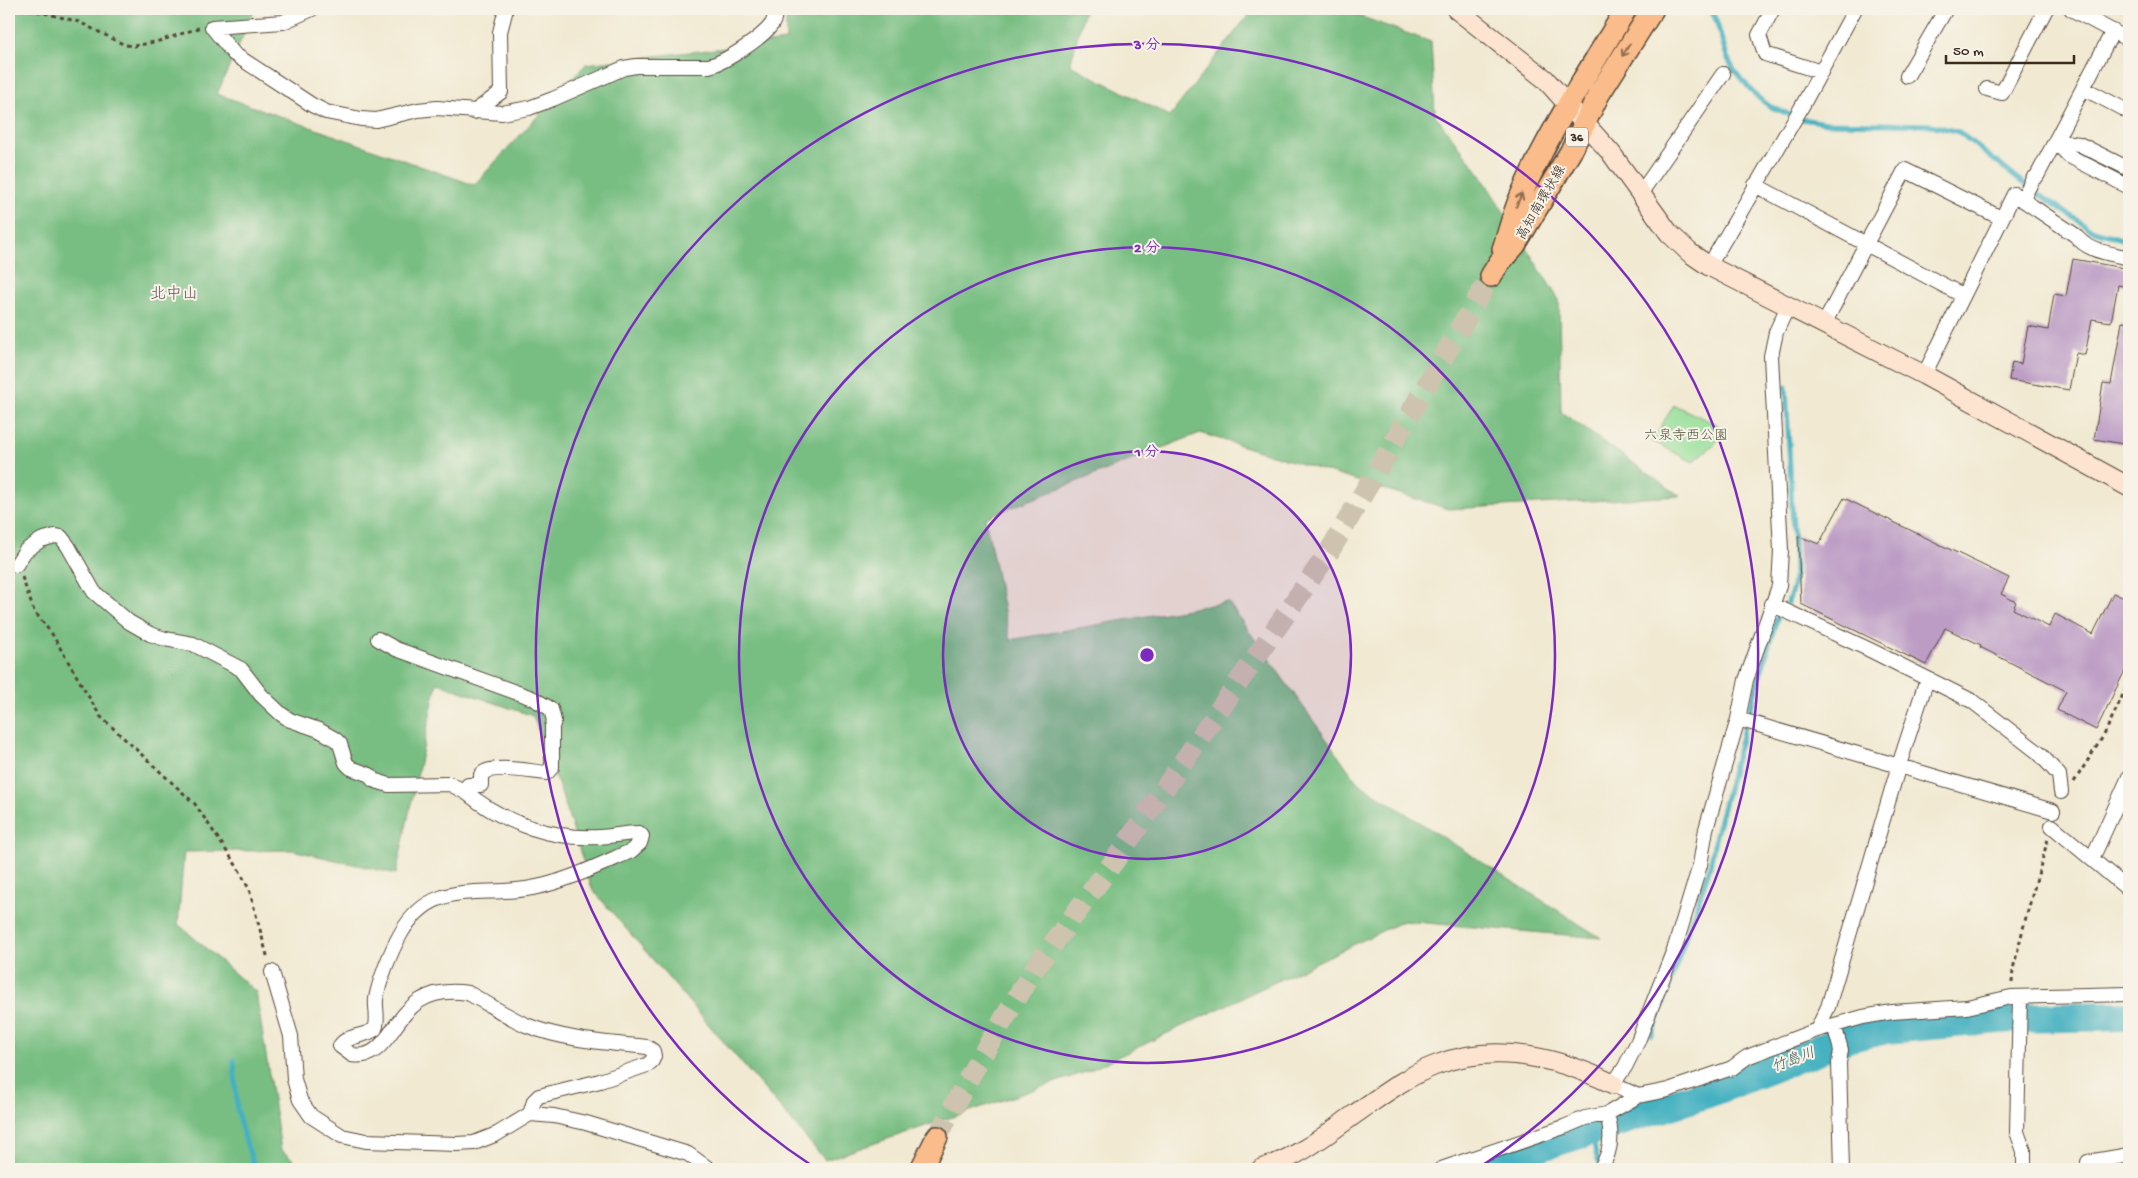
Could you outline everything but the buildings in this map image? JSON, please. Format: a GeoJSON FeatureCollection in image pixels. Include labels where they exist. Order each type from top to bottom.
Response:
{"type":"FeatureCollection","features":[{"type":"Feature","properties":{"kind":"main road","name":"高知南環状線"},"geometry":{"type":"LineString","coordinates":[[1626,9],[1568,106],[1521,196],[1495,270],[1515,245],[1571,151],[1599,94],[1653,9]]}},
{"type":"Feature","properties":{"kind":"main road"},"geometry":{"type":"LineString","coordinates":[[921,1169],[937,1137]]}},
{"type":"Feature","properties":{"kind":"street"},"geometry":{"type":"LineString","coordinates":[[212,27],[283,22],[312,9]]}},
{"type":"Feature","properties":{"kind":"street"},"geometry":{"type":"LineString","coordinates":[[506,9],[500,32],[501,92],[520,109]]}},
{"type":"Feature","properties":{"kind":"street"},"geometry":{"type":"LineString","coordinates":[[212,27],[234,54],[312,106],[326,112],[354,118],[376,120],[418,110],[437,108],[502,113],[553,99],[624,68],[636,66],[709,66],[717,64],[749,44],[770,26],[775,17],[775,9]]}},
{"type":"Feature","properties":{"kind":"street"},"geometry":{"type":"LineString","coordinates":[[1456,9],[1544,79],[1611,153],[1669,233],[1690,253],[1709,266],[1924,375],[2129,487]]}},
{"type":"Feature","properties":{"kind":"street"},"geometry":{"type":"LineString","coordinates":[[1773,9],[1759,35],[1765,54],[1821,72]]}},
{"type":"Feature","properties":{"kind":"street"},"geometry":{"type":"LineString","coordinates":[[1709,266],[1821,72],[1855,9]]}},
{"type":"Feature","properties":{"kind":"street"},"geometry":{"type":"LineString","coordinates":[[1907,76],[1946,9]]}},
{"type":"Feature","properties":{"kind":"street"},"geometry":{"type":"LineString","coordinates":[[1987,89],[2002,93],[2046,9]]}},
{"type":"Feature","properties":{"kind":"street"},"geometry":{"type":"LineString","coordinates":[[2071,9],[2086,12],[2129,40]]}},
{"type":"Feature","properties":{"kind":"street"},"geometry":{"type":"LineString","coordinates":[[1924,375],[1958,307],[1962,295],[2014,194],[2026,192],[2037,176],[2113,31]]}},
{"type":"Feature","properties":{"kind":"street"},"geometry":{"type":"LineString","coordinates":[[1640,194],[1723,74]]}},
{"type":"Feature","properties":{"kind":"street"},"geometry":{"type":"LineString","coordinates":[[2083,88],[2129,112]]}},
{"type":"Feature","properties":{"kind":"street"},"geometry":{"type":"LineString","coordinates":[[474,112],[501,92]]}},
{"type":"Feature","properties":{"kind":"street"},"geometry":{"type":"LineString","coordinates":[[2055,141],[2079,144],[2129,170]]}},
{"type":"Feature","properties":{"kind":"street"},"geometry":{"type":"LineString","coordinates":[[2055,141],[2069,156],[2129,187]]}},
{"type":"Feature","properties":{"kind":"street"},"geometry":{"type":"LineString","coordinates":[[1824,324],[1905,170],[2001,218]]}},
{"type":"Feature","properties":{"kind":"street"},"geometry":{"type":"LineString","coordinates":[[1755,185],[1962,295]]}},
{"type":"Feature","properties":{"kind":"street"},"geometry":{"type":"LineString","coordinates":[[2026,192],[2075,235],[2082,244],[2089,248],[2129,258]]}},
{"type":"Feature","properties":{"kind":"street"},"geometry":{"type":"LineString","coordinates":[[1613,1084],[1625,1067],[1638,1041],[1675,947],[1698,874],[1706,829],[1738,719],[1746,680],[1771,604],[1776,596],[1780,577],[1781,550],[1770,356],[1776,332],[1788,306]]}},
{"type":"Feature","properties":{"kind":"street"},"geometry":{"type":"LineString","coordinates":[[16,565],[25,551],[41,540],[55,536],[61,538],[68,546],[94,592],[129,622],[150,634],[193,644],[241,669],[262,695],[281,714],[290,720],[335,739],[340,744],[346,763],[351,768],[370,775],[373,780],[389,785],[450,784],[499,813],[552,834],[600,837],[639,833],[642,836],[642,840],[631,850],[547,884],[514,891],[454,893],[430,904],[409,922],[396,943],[376,997],[375,1029],[368,1034],[345,1040],[340,1046],[352,1055],[369,1054],[380,1048],[394,1025],[417,1001],[433,993],[458,991],[468,993],[516,1020],[540,1030],[588,1040],[647,1047],[653,1051],[652,1061],[647,1065],[600,1081],[540,1096],[534,1102],[530,1114]]}},
{"type":"Feature","properties":{"kind":"street"},"geometry":{"type":"LineString","coordinates":[[1771,604],[1972,701],[2039,753],[2059,775],[2061,792]]}},
{"type":"Feature","properties":{"kind":"street"},"geometry":{"type":"LineString","coordinates":[[378,639],[396,649],[532,698],[551,709],[554,721],[552,726],[552,767],[547,773],[505,768],[486,770],[481,775],[480,785],[468,785],[467,793]]}},
{"type":"Feature","properties":{"kind":"street"},"geometry":{"type":"LineString","coordinates":[[1817,1030],[1828,1007],[1899,765],[1927,679]]}},
{"type":"Feature","properties":{"kind":"street"},"geometry":{"type":"LineString","coordinates":[[1738,719],[2053,811]]}},
{"type":"Feature","properties":{"kind":"street"},"geometry":{"type":"LineString","coordinates":[[2092,859],[2129,777]]}},
{"type":"Feature","properties":{"kind":"street"},"geometry":{"type":"LineString","coordinates":[[2052,826],[2129,890]]}},
{"type":"Feature","properties":{"kind":"street"},"geometry":{"type":"LineString","coordinates":[[272,972],[290,1032],[295,1088],[300,1100],[311,1116],[342,1136],[366,1141],[474,1143],[497,1134],[530,1114],[554,1116],[688,1154],[709,1169]]}},
{"type":"Feature","properties":{"kind":"street"},"geometry":{"type":"LineString","coordinates":[[1441,1169],[1585,1118],[1609,1121],[1638,1096],[1668,1090],[1714,1076],[1732,1068],[1747,1057],[1817,1030],[1835,1029],[1863,1017],[2017,1000],[2129,994]]}},
{"type":"Feature","properties":{"kind":"street"},"geometry":{"type":"LineString","coordinates":[[2017,1000],[2020,1029],[2017,1132],[2024,1152],[2024,1169]]}},
{"type":"Feature","properties":{"kind":"street"},"geometry":{"type":"LineString","coordinates":[[1835,1029],[1841,1050],[1839,1063],[1842,1169]]}},
{"type":"Feature","properties":{"kind":"street"},"geometry":{"type":"LineString","coordinates":[[1274,1168],[1304,1151],[1400,1083],[1436,1064],[1476,1054],[1521,1054],[1551,1061],[1596,1076],[1638,1096]]}},
{"type":"Feature","properties":{"kind":"street"},"geometry":{"type":"LineString","coordinates":[[1600,1169],[1609,1154],[1609,1121]]}},
{"type":"Feature","properties":{"kind":"street"},"geometry":{"type":"LineString","coordinates":[[2088,1162],[2129,1154]]}},
{"type":"Feature","properties":{"kind":"path"},"geometry":{"type":"LineString","coordinates":[[29,9],[79,22],[125,45],[143,44],[205,26],[212,27]]}},
{"type":"Feature","properties":{"kind":"path"},"geometry":{"type":"LineString","coordinates":[[16,565],[34,611],[52,634],[100,716],[194,804],[238,868],[249,889],[272,972]]}},
{"type":"Feature","properties":{"kind":"path"},"geometry":{"type":"LineString","coordinates":[[2061,792],[2075,781],[2104,735],[2129,682]]}},
{"type":"Feature","properties":{"kind":"path"},"geometry":{"type":"LineString","coordinates":[[2017,1000],[2013,969],[2026,917],[2043,862],[2042,854],[2052,826]]}},
{"type":"Feature","properties":{"kind":"green space"},"geometry":{"type":"Polygon","coordinates":[[[9,9],[255,9],[217,94],[474,185],[586,64],[786,41],[786,9],[1085,9],[1070,65],[1170,116],[1253,9],[1340,9],[1431,42],[1435,115],[1480,174],[1559,300],[1561,412],[1680,496],[1449,509],[1200,433],[985,518],[1010,640],[1228,602],[1358,783],[1601,938],[1403,921],[1086,1072],[825,1160],[592,889],[561,792],[533,716],[437,683],[396,874],[292,850],[184,852],[178,924],[256,992],[281,1150],[305,1169],[9,1169],[9,9]]]}},
{"type":"Feature","properties":{"kind":"green space","name":"六泉寺西公園"},"geometry":{"type":"Polygon","coordinates":[[[1674,405],[1718,425],[1718,441],[1693,462],[1652,441],[1674,405]]]}},
{"type":"Feature","properties":{"kind":"waterway"},"geometry":{"type":"LineString","coordinates":[[1710,9],[1716,20],[1727,57],[1734,70],[1756,96],[1771,107],[1801,119],[1828,123],[1931,125],[1959,132],[2024,184],[2083,224],[2094,231],[2129,241]]}},
{"type":"Feature","properties":{"kind":"waterway"},"geometry":{"type":"LineString","coordinates":[[1786,387],[1795,568],[1793,588],[1788,602]]}},
{"type":"Feature","properties":{"kind":"waterway"},"geometry":{"type":"LineString","coordinates":[[1749,713],[1777,618]]}},
{"type":"Feature","properties":{"kind":"waterway"},"geometry":{"type":"LineString","coordinates":[[1652,1035],[1710,867],[1715,839],[1744,728]]}},
{"type":"Feature","properties":{"kind":"waterway","name":"竹島川"},"geometry":{"type":"LineString","coordinates":[[1470,1169],[1705,1094],[1850,1037],[1886,1029],[2010,1018],[2129,1016]]}},
{"type":"Feature","properties":{"kind":"waterway"},"geometry":{"type":"LineString","coordinates":[[234,1060],[237,1108],[241,1127],[255,1169]]}},
{"type":"Feature","properties":{"kind":"waterway"},"geometry":{"type":"LineString","coordinates":[[1594,1131],[1594,1144],[1601,1165]]}},
{"type":"Feature","properties":{"kind":"tunnel"},"geometry":{"type":"LineString","coordinates":[[937,1137],[976,1065],[1035,968],[1115,860],[1329,552],[1491,276]]}},
{"type":"Feature","properties":{"kind":"district","name":"北中山"},"geometry":{"type":"Point","coordinates":[174,292]}}]}
